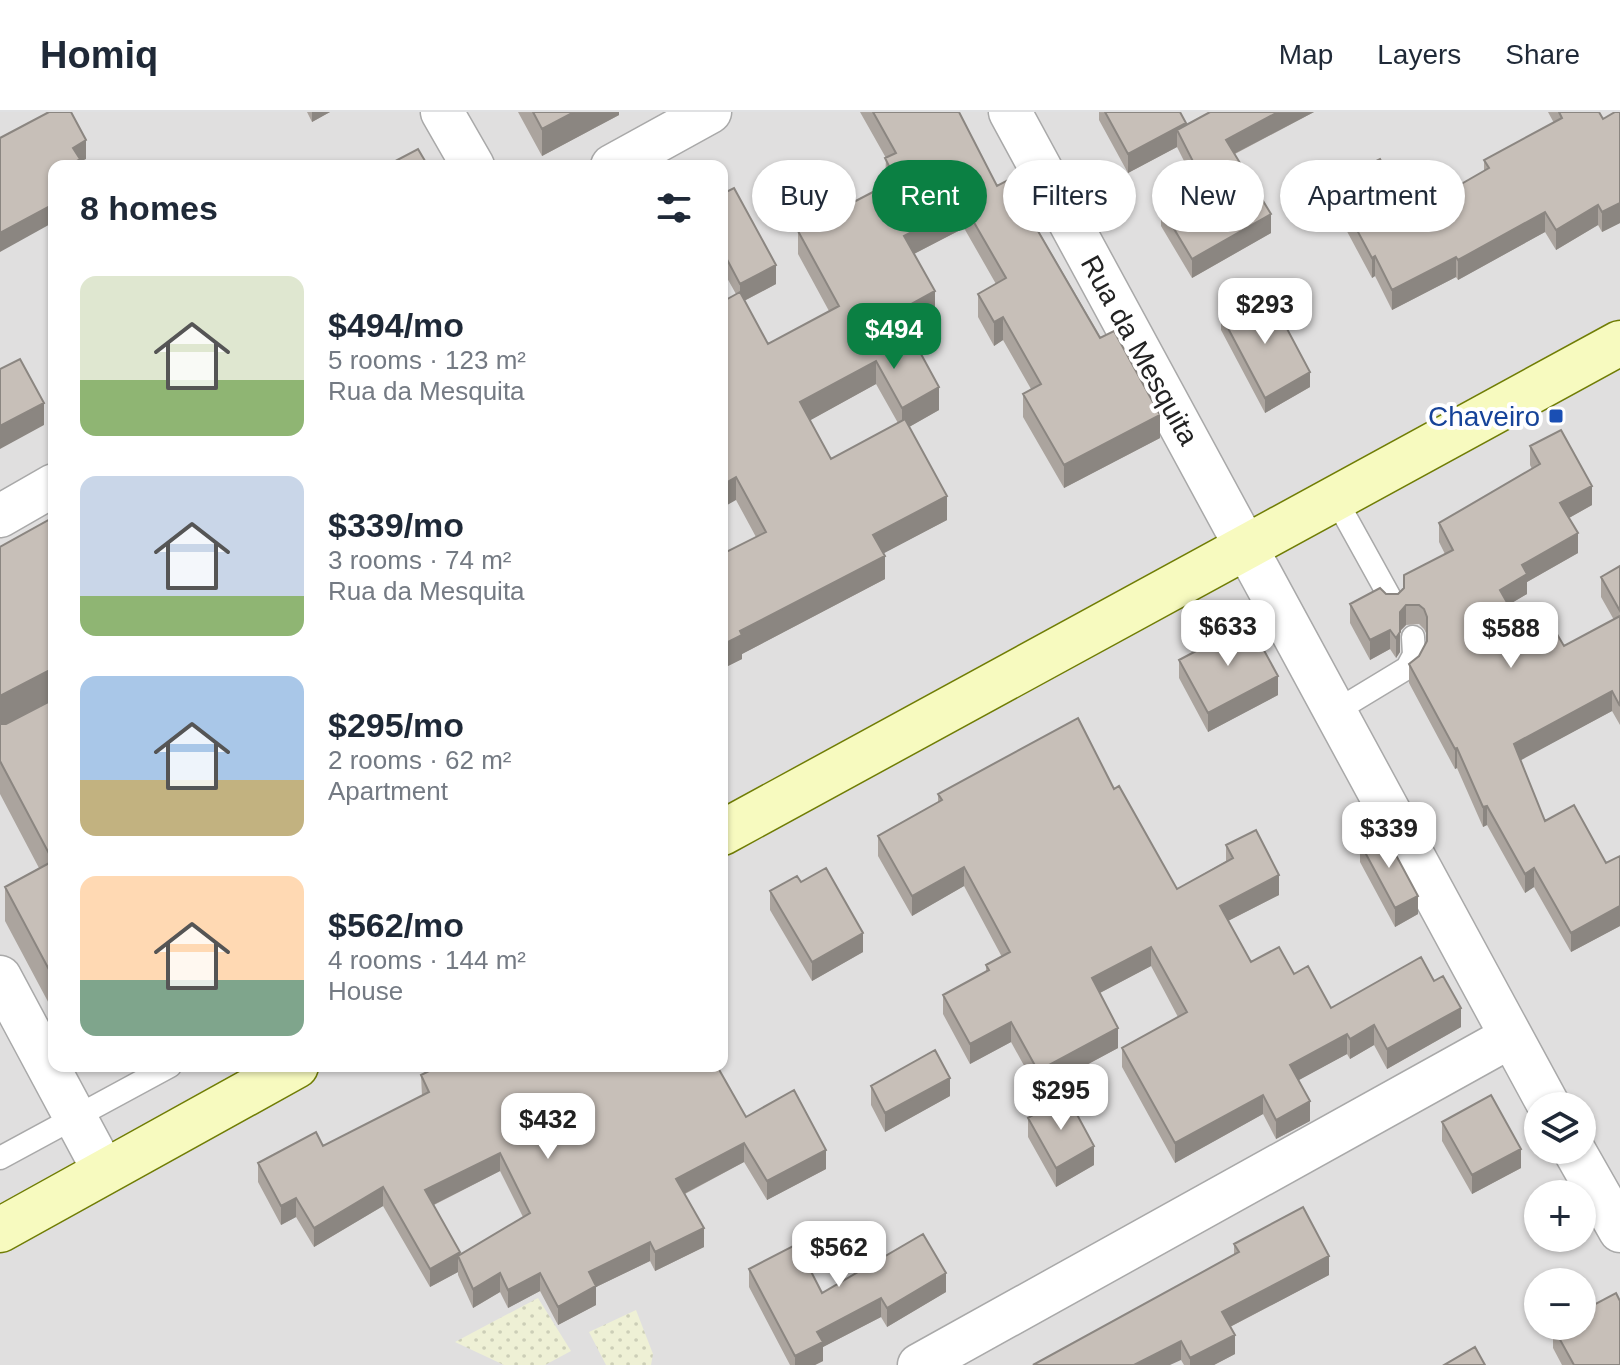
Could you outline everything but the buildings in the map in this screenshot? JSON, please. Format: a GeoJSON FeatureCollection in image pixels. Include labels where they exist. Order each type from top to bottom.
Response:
{"type":"FeatureCollection","features":[{"type":"Feature","properties":{"kind":"street"},"geometry":{"type":"LineString","coordinates":[[442,112],[470,160]]}},
{"type":"Feature","properties":{"kind":"street"},"geometry":{"type":"LineString","coordinates":[[623,160],[710,112]]}},
{"type":"Feature","properties":{"kind":"street","name":"Rua da Mesquita"},"geometry":{"type":"LineString","coordinates":[[1010,112],[1541,1092]]}},
{"type":"Feature","properties":{"kind":"street"},"geometry":{"type":"LineString","coordinates":[[728,830],[1620,343]]}},
{"type":"Feature","properties":{"kind":"street"},"geometry":{"type":"LineString","coordinates":[[0,516],[48,488]]}},
{"type":"Feature","properties":{"kind":"street"},"geometry":{"type":"LineString","coordinates":[[0,977],[48,1066]]}},
{"type":"Feature","properties":{"kind":"street"},"geometry":{"type":"LineString","coordinates":[[919,1365],[1510,1037]]}},
{"type":"Feature","properties":{"kind":"street"},"geometry":{"type":"LineString","coordinates":[[51,1072],[104,1171]]}},
{"type":"Feature","properties":{"kind":"street"},"geometry":{"type":"LineString","coordinates":[[0,1230],[285,1072]]}},
{"type":"Feature","properties":{"kind":"street"},"geometry":{"type":"LineString","coordinates":[[1582,1164],[1620,1231]]}},
{"type":"Feature","properties":{"kind":"lane"},"geometry":{"type":"LineString","coordinates":[[1335,498],[1392,601]]}},
{"type":"Feature","properties":{"kind":"lane"},"geometry":{"type":"LineString","coordinates":[[1336,711],[1407,668],[1414,655],[1413,637]]}},
{"type":"Feature","properties":{"kind":"lane"},"geometry":{"type":"LineString","coordinates":[[0,1158],[159,1072]]}},
{"type":"Feature","properties":{"kind":"shaded area"},"geometry":{"type":"Polygon","coordinates":[[[0,112],[1620,112],[1620,1365],[0,1365],[0,112]]]}},
{"type":"Feature","properties":{"kind":"green space"},"geometry":{"type":"Polygon","coordinates":[[[538,1298],[571,1351],[545,1365],[504,1365],[455,1342],[538,1298]]]}},
{"type":"Feature","properties":{"kind":"green space"},"geometry":{"type":"Polygon","coordinates":[[[636,1310],[653,1354],[651,1365],[606,1365],[589,1332],[636,1310]]]}},
{"type":"Feature","properties":{"kind":"place","name":"Chaveiro"},"geometry":{"type":"Point","coordinates":[1556,416]}}]}
